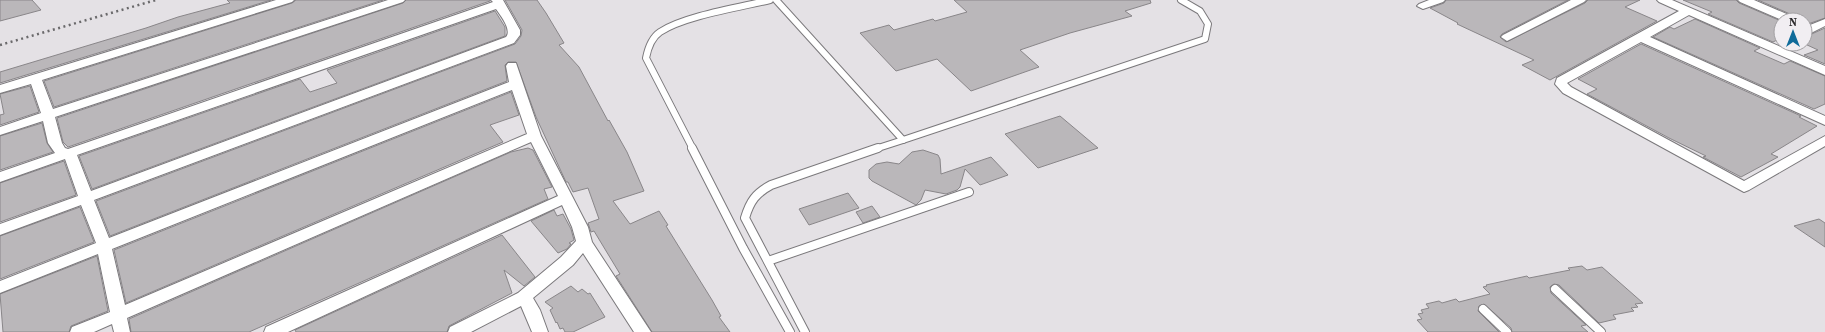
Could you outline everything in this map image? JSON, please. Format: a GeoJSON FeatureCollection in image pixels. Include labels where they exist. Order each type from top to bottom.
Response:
{"type":"FeatureCollection","features":[{"type":"Feature","properties":{"kind":"street"},"geometry":{"type":"LineString","coordinates":[[0,89],[288,0]]}},
{"type":"Feature","properties":{"kind":"street"},"geometry":{"type":"LineString","coordinates":[[0,131],[399,0]]}},
{"type":"Feature","properties":{"kind":"street"},"geometry":{"type":"LineString","coordinates":[[1423,6],[1439,0]]}},
{"type":"Feature","properties":{"kind":"street"},"geometry":{"type":"LineString","coordinates":[[1508,37],[1580,0]]}},
{"type":"Feature","properties":{"kind":"street"},"geometry":{"type":"LineString","coordinates":[[1663,0],[1773,44]]}},
{"type":"Feature","properties":{"kind":"street"},"geometry":{"type":"LineString","coordinates":[[1744,0],[1773,12]]}},
{"type":"Feature","properties":{"kind":"street"},"geometry":{"type":"LineString","coordinates":[[0,177],[498,2],[514,30],[514,35],[510,40],[0,230]]}},
{"type":"Feature","properties":{"kind":"street"},"geometry":{"type":"LineString","coordinates":[[1688,11],[1561,81],[1561,84],[1567,90],[1744,187],[1825,140]]}},
{"type":"Feature","properties":{"kind":"street"},"geometry":{"type":"LineString","coordinates":[[1813,26],[1825,22]]}},
{"type":"Feature","properties":{"kind":"street"},"geometry":{"type":"LineString","coordinates":[[1641,37],[1825,121]]}},
{"type":"Feature","properties":{"kind":"street"},"geometry":{"type":"LineString","coordinates":[[1790,52],[1825,70]]}},
{"type":"Feature","properties":{"kind":"street"},"geometry":{"type":"LineString","coordinates":[[512,66],[516,84],[534,136],[580,227],[584,242],[606,278],[643,332]]}},
{"type":"Feature","properties":{"kind":"street"},"geometry":{"type":"LineString","coordinates":[[35,78],[48,115],[55,143],[60,151],[69,153]]}},
{"type":"Feature","properties":{"kind":"street"},"geometry":{"type":"LineString","coordinates":[[0,287],[516,84]]}},
{"type":"Feature","properties":{"kind":"street"},"geometry":{"type":"LineString","coordinates":[[78,332],[534,136]]}},
{"type":"Feature","properties":{"kind":"street"},"geometry":{"type":"LineString","coordinates":[[69,153],[104,246],[120,314],[122,332]]}},
{"type":"Feature","properties":{"kind":"street"},"geometry":{"type":"LineString","coordinates":[[272,332],[566,198]]}},
{"type":"Feature","properties":{"kind":"street"},"geometry":{"type":"LineString","coordinates":[[456,332],[524,297],[567,261],[584,242]]}},
{"type":"Feature","properties":{"kind":"street"},"geometry":{"type":"LineString","coordinates":[[524,297],[532,310],[540,332]]}},
{"type":"Feature","properties":{"kind":"lane"},"geometry":{"type":"LineString","coordinates":[[770,0],[687,20],[660,32],[649,44],[646,58],[743,248],[790,332]]}},
{"type":"Feature","properties":{"kind":"lane"},"geometry":{"type":"LineString","coordinates":[[776,0],[903,140]]}},
{"type":"Feature","properties":{"kind":"lane"},"geometry":{"type":"LineString","coordinates":[[805,332],[745,218],[749,202],[758,192],[772,185],[903,140],[1205,39],[1208,24],[1200,11],[1182,0]]}},
{"type":"Feature","properties":{"kind":"lane"},"geometry":{"type":"LineString","coordinates":[[768,261],[969,192]]}},
{"type":"Feature","properties":{"kind":"lane"},"geometry":{"type":"LineString","coordinates":[[1555,289],[1601,332]]}},
{"type":"Feature","properties":{"kind":"lane"},"geometry":{"type":"LineString","coordinates":[[1483,309],[1506,332]]}},
{"type":"Feature","properties":{"kind":"building"},"geometry":{"type":"Polygon","coordinates":[[[0,0],[32,0],[41,10],[0,21],[0,0]]]}},
{"type":"Feature","properties":{"kind":"building"},"geometry":{"type":"Polygon","coordinates":[[[227,0],[271,0],[0,83],[0,72],[178,17],[230,3],[227,0]]]}},
{"type":"Feature","properties":{"kind":"building"},"geometry":{"type":"Polygon","coordinates":[[[296,0],[383,0],[54,107],[44,81],[292,3],[296,0]]]}},
{"type":"Feature","properties":{"kind":"building"},"geometry":{"type":"Polygon","coordinates":[[[406,0],[490,1],[68,147],[63,142],[57,118],[403,3],[406,0]]]}},
{"type":"Feature","properties":{"kind":"building"},"geometry":{"type":"Polygon","coordinates":[[[505,0],[537,0],[546,13],[564,43],[559,45],[579,67],[608,121],[609,120],[627,152],[644,191],[613,201],[630,224],[659,211],[668,225],[666,226],[712,300],[721,316],[719,317],[730,332],[652,332],[616,276],[620,274],[594,231],[591,232],[588,223],[599,219],[588,188],[573,192],[568,182],[566,182],[536,117],[516,62],[508,62],[505,65],[507,81],[110,236],[96,201],[515,44],[521,36],[522,30],[505,0]]]}},
{"type":"Feature","properties":{"kind":"building"},"geometry":{"type":"Polygon","coordinates":[[[954,0],[1150,0],[1151,3],[1125,11],[1132,16],[1070,33],[1020,50],[1039,67],[971,91],[937,59],[896,71],[860,33],[889,25],[894,30],[933,19],[935,21],[967,12],[954,0]]]}},
{"type":"Feature","properties":{"kind":"building"},"geometry":{"type":"Polygon","coordinates":[[[1446,0],[1568,0],[1502,34],[1500,37],[1506,42],[1585,3],[1588,0],[1640,0],[1625,7],[1657,21],[1550,80],[1522,65],[1534,60],[1457,24],[1458,23],[1430,8],[1444,3],[1446,0]]]}},
{"type":"Feature","properties":{"kind":"building"},"geometry":{"type":"Polygon","coordinates":[[[1683,0],[1736,0],[1739,3],[1773,18],[1773,42],[1708,14],[1712,12],[1683,0]]]}},
{"type":"Feature","properties":{"kind":"building"},"geometry":{"type":"Polygon","coordinates":[[[1758,0],[1825,0],[1825,18],[1813,22],[1813,12],[1786,12],[1758,0]]]}},
{"type":"Feature","properties":{"kind":"building"},"geometry":{"type":"Polygon","coordinates":[[[495,11],[505,27],[505,36],[92,189],[79,156],[300,79],[310,92],[337,83],[327,70],[495,11]]]}},
{"type":"Feature","properties":{"kind":"building"},"geometry":{"type":"Polygon","coordinates":[[[1695,19],[1760,48],[1754,51],[1784,64],[1790,61],[1825,76],[1825,104],[1814,109],[1653,37],[1670,27],[1674,29],[1695,19]]]}},
{"type":"Feature","properties":{"kind":"building"},"geometry":{"type":"Polygon","coordinates":[[[1825,28],[1825,64],[1804,55],[1818,50],[1813,48],[1813,33],[1825,28]]]}},
{"type":"Feature","properties":{"kind":"building"},"geometry":{"type":"Polygon","coordinates":[[[1641,44],[1801,116],[1799,117],[1817,126],[1771,154],[1778,157],[1741,177],[1703,157],[1706,156],[1587,94],[1597,89],[1578,79],[1641,44]]]}},
{"type":"Feature","properties":{"kind":"building"},"geometry":{"type":"Polygon","coordinates":[[[30,86],[39,112],[0,125],[0,115],[4,114],[0,94],[30,86]]]}},
{"type":"Feature","properties":{"kind":"building"},"geometry":{"type":"Polygon","coordinates":[[[511,92],[519,115],[490,125],[503,142],[126,303],[114,250],[511,92]]]}},
{"type":"Feature","properties":{"kind":"building"},"geometry":{"type":"Polygon","coordinates":[[[1060,116],[1098,148],[1038,168],[1005,134],[1060,116]]]}},
{"type":"Feature","properties":{"kind":"building"},"geometry":{"type":"Polygon","coordinates":[[[42,123],[47,143],[53,152],[0,170],[0,136],[42,123]]]}},
{"type":"Feature","properties":{"kind":"building"},"geometry":{"type":"Polygon","coordinates":[[[528,148],[533,150],[552,187],[544,189],[548,199],[249,332],[131,332],[129,319],[511,152],[528,148]]]}},
{"type":"Feature","properties":{"kind":"building"},"geometry":{"type":"Polygon","coordinates":[[[923,150],[938,155],[940,159],[941,174],[991,157],[1008,175],[980,185],[965,169],[960,187],[957,190],[946,194],[925,190],[921,200],[916,205],[869,178],[869,170],[876,164],[887,162],[899,164],[912,152],[923,150]]]}},
{"type":"Feature","properties":{"kind":"building"},"geometry":{"type":"Polygon","coordinates":[[[64,161],[76,195],[0,222],[0,183],[64,161]]]}},
{"type":"Feature","properties":{"kind":"building"},"geometry":{"type":"Polygon","coordinates":[[[848,193],[859,208],[809,225],[799,209],[848,193]]]}},
{"type":"Feature","properties":{"kind":"building"},"geometry":{"type":"Polygon","coordinates":[[[872,206],[880,217],[863,223],[856,212],[872,206]]]}},
{"type":"Feature","properties":{"kind":"building"},"geometry":{"type":"Polygon","coordinates":[[[80,207],[94,242],[0,279],[0,236],[80,207]]]}},
{"type":"Feature","properties":{"kind":"building"},"geometry":{"type":"Polygon","coordinates":[[[554,210],[557,216],[563,214],[571,229],[574,240],[569,243],[571,244],[567,249],[558,253],[531,221],[554,210]]]}},
{"type":"Feature","properties":{"kind":"building"},"geometry":{"type":"Polygon","coordinates":[[[1819,219],[1825,223],[1825,247],[1794,226],[1819,219]]]}},
{"type":"Feature","properties":{"kind":"building"},"geometry":{"type":"Polygon","coordinates":[[[502,235],[535,277],[524,286],[504,270],[512,293],[449,326],[447,332],[296,332],[295,330],[502,235]]]}},
{"type":"Feature","properties":{"kind":"building"},"geometry":{"type":"Polygon","coordinates":[[[97,256],[108,311],[71,326],[69,332],[3,332],[0,294],[97,256]]]}},
{"type":"Feature","properties":{"kind":"building"},"geometry":{"type":"Polygon","coordinates":[[[1582,266],[1587,270],[1602,267],[1643,303],[1635,304],[1638,307],[1631,308],[1634,311],[1613,315],[1616,319],[1599,323],[1559,285],[1554,284],[1550,287],[1551,293],[1586,325],[1581,326],[1588,332],[1512,332],[1511,328],[1484,304],[1479,306],[1478,311],[1499,332],[1428,332],[1417,320],[1422,319],[1418,314],[1423,313],[1421,310],[1429,308],[1426,304],[1439,301],[1442,303],[1456,299],[1459,302],[1490,294],[1483,287],[1487,286],[1486,285],[1527,276],[1529,278],[1570,270],[1568,268],[1582,266]]]}},
{"type":"Feature","properties":{"kind":"building"},"geometry":{"type":"Polygon","coordinates":[[[571,286],[578,292],[582,289],[588,294],[590,293],[605,317],[573,332],[565,332],[563,328],[560,329],[557,322],[556,323],[550,310],[553,308],[545,302],[571,286]]]}},
{"type":"Feature","properties":{"kind":"railway"},"geometry":{"type":"LineString","coordinates":[[0,45],[156,0]]}}]}
